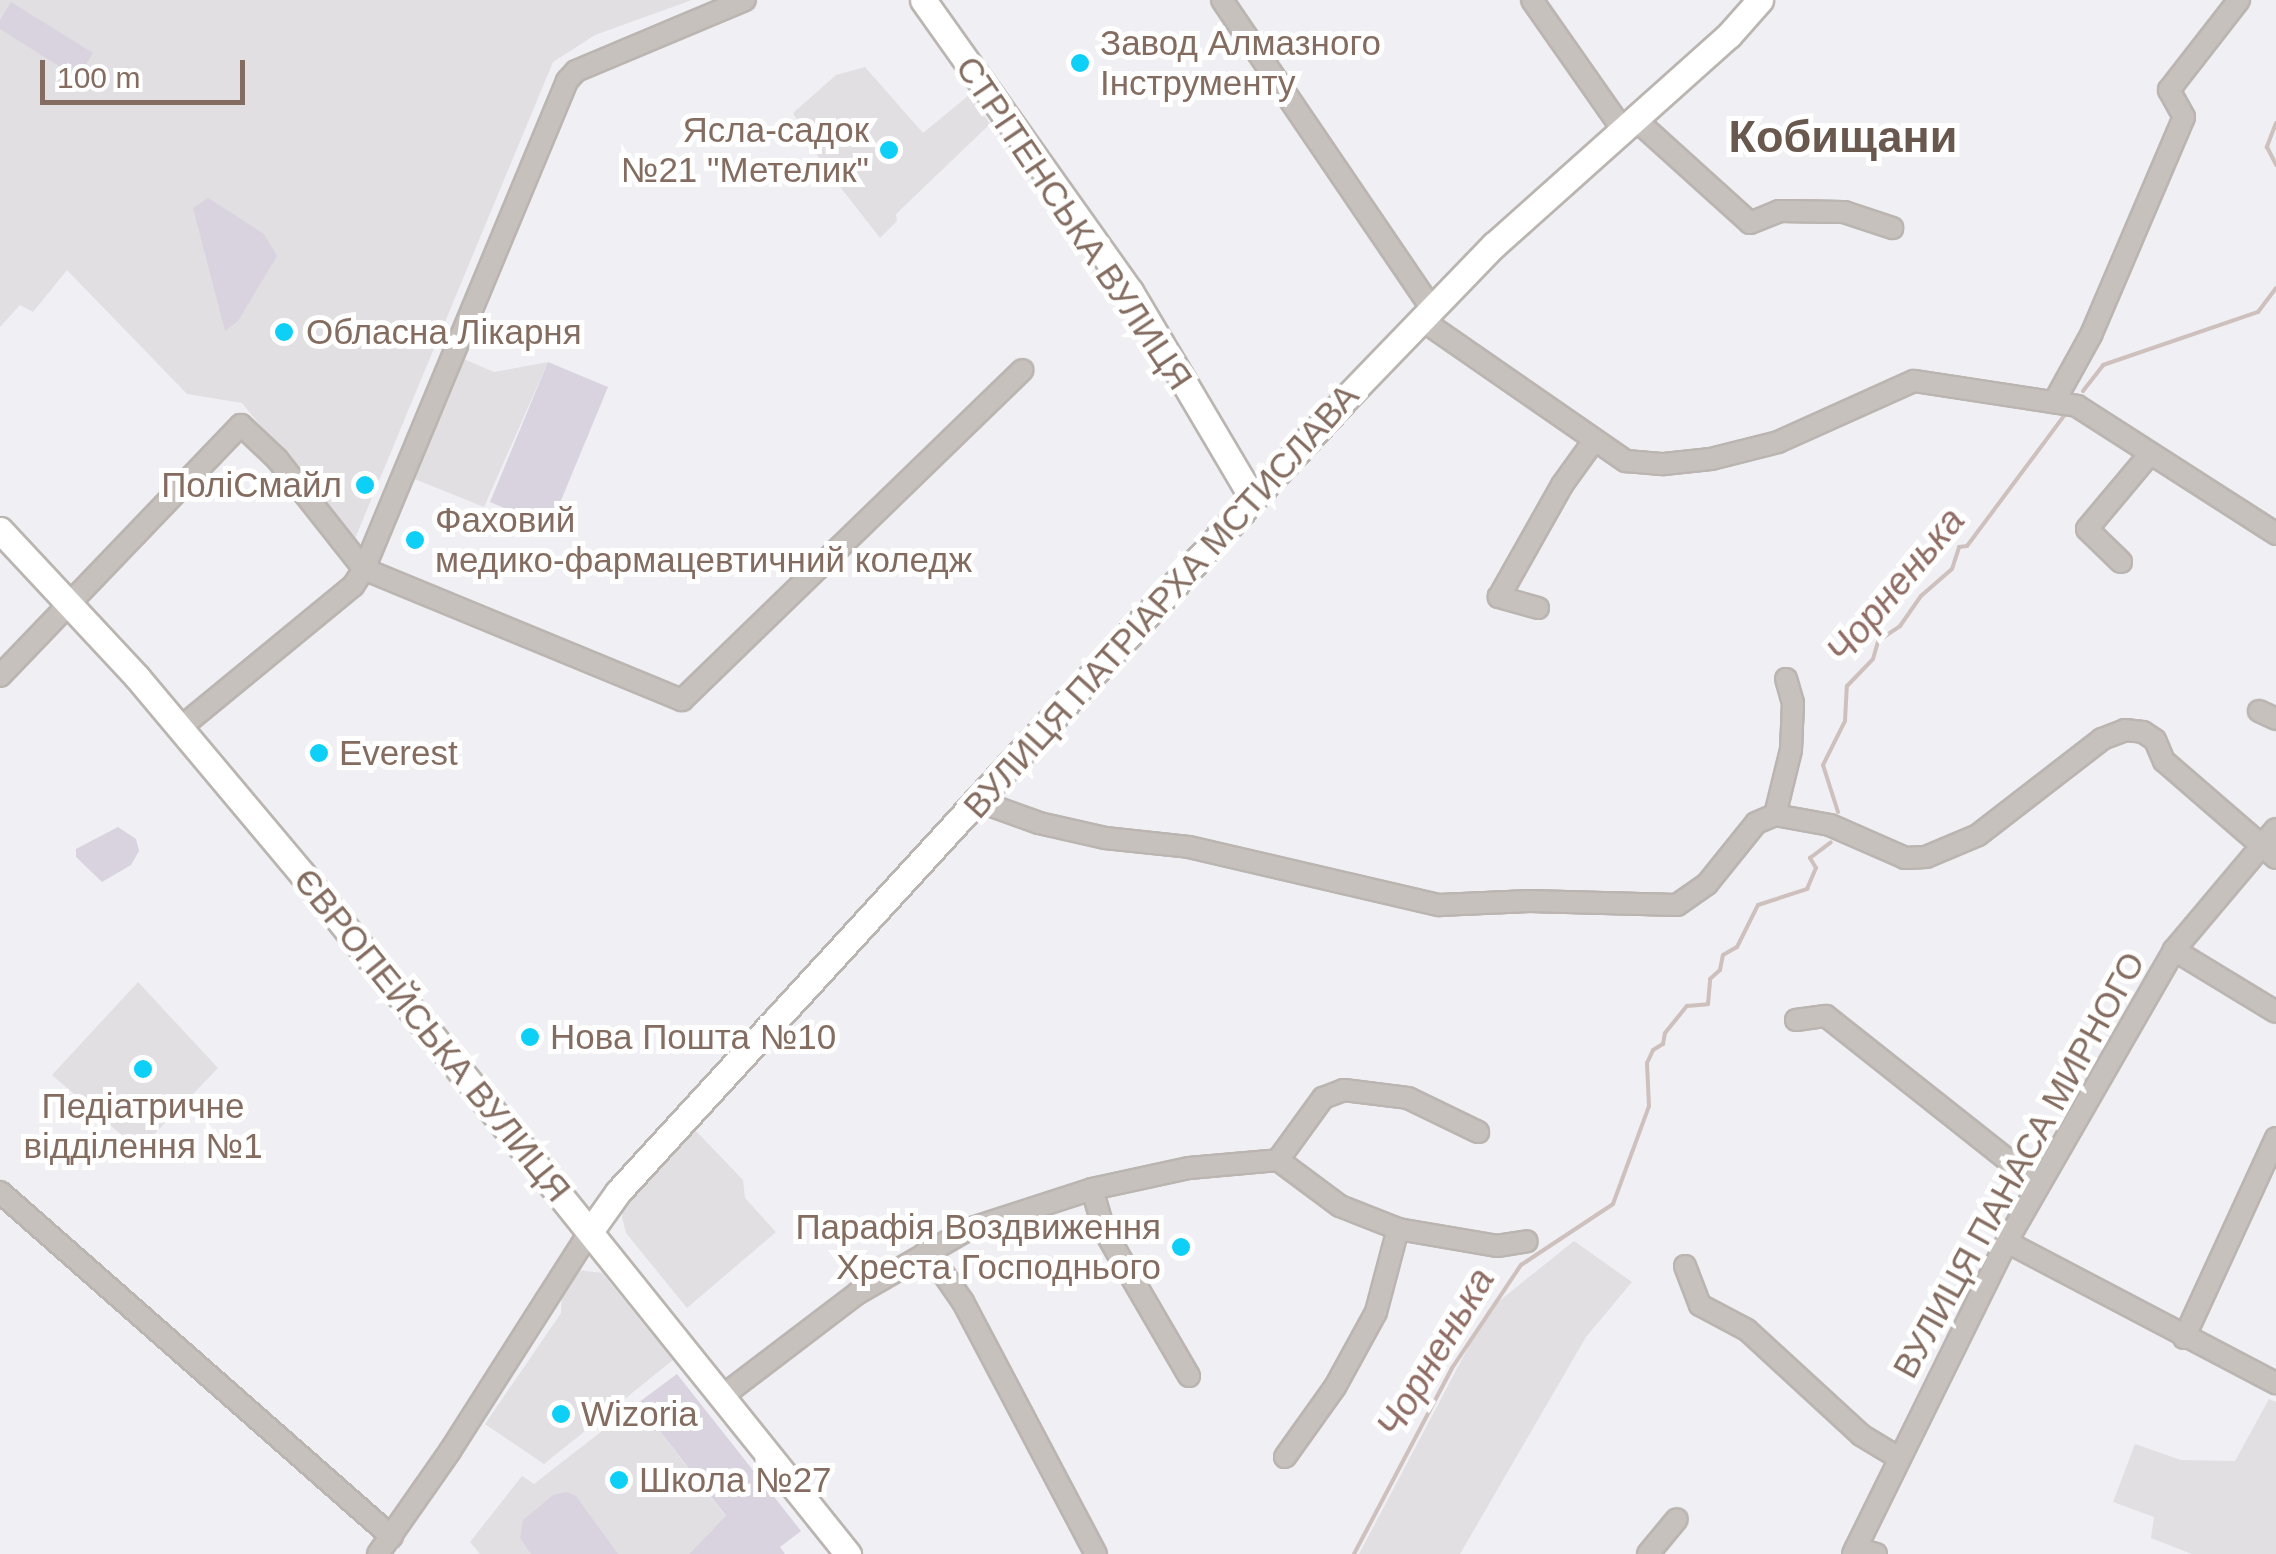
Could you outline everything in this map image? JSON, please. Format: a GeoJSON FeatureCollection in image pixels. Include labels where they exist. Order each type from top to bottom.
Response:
{"type":"FeatureCollection","features":[{"type":"Feature","properties":{"kind":"main road","name":"СТРІТЕНСЬКА ВУЛИЦЯ"},"geometry":{"type":"LineString","coordinates":[[923,0],[1130,291],[1254,499]]}},
{"type":"Feature","properties":{"kind":"main road","name":"ВУЛИЦЯ ПАТРІАРХА МСТИСЛАВА"},"geometry":{"type":"LineString","coordinates":[[591,1230],[618,1192],[1427,314],[1494,245],[1729,35],[1760,0]]}},
{"type":"Feature","properties":{"kind":"main road","name":"ЄВРОПЕЙСЬКА ВУЛИЦЯ"},"geometry":{"type":"LineString","coordinates":[[0,530],[180,728],[591,1230],[720,1398],[848,1554]]}},
{"type":"Feature","properties":{"kind":"street"},"geometry":{"type":"LineString","coordinates":[[180,728],[353,586],[364,569],[566,81],[576,71],[745,0]]}},
{"type":"Feature","properties":{"kind":"street"},"geometry":{"type":"LineString","coordinates":[[1222,0],[1427,314],[1593,442],[1626,461],[1664,464],[1711,459],[1778,442],[1914,381],[2078,406],[2276,534]]}},
{"type":"Feature","properties":{"kind":"street"},"geometry":{"type":"LineString","coordinates":[[1532,0],[1629,125],[1750,222],[1779,211],[1844,212],[1892,228]]}},
{"type":"Feature","properties":{"kind":"street"},"geometry":{"type":"LineString","coordinates":[[2054,402],[2091,335],[2184,117],[2170,90],[2239,0]]}},
{"type":"Feature","properties":{"kind":"street"},"geometry":{"type":"LineString","coordinates":[[0,676],[241,425],[277,459],[364,569],[682,700],[1022,370]]}},
{"type":"Feature","properties":{"kind":"street"},"geometry":{"type":"LineString","coordinates":[[1538,608],[1499,597],[1562,485],[1593,442]]}},
{"type":"Feature","properties":{"kind":"street"},"geometry":{"type":"LineString","coordinates":[[2121,562],[2087,529],[2150,454]]}},
{"type":"Feature","properties":{"kind":"street"},"geometry":{"type":"LineString","coordinates":[[1775,815],[1791,750],[1793,703],[1786,679]]}},
{"type":"Feature","properties":{"kind":"street"},"geometry":{"type":"LineString","coordinates":[[978,801],[1039,822],[1105,838],[1189,847],[1453,906],[1530,901],[1677,904],[1707,884],[1756,822],[1775,815],[1830,825],[1905,858],[1926,857],[1978,835],[2102,739],[2125,730],[2143,732],[2155,740],[2164,761],[2269,854]]}},
{"type":"Feature","properties":{"kind":"street","name":"ВУЛИЦЯ ПАНАСА МИРНОГО"},"geometry":{"type":"LineString","coordinates":[[1862,1552],[1900,1458],[2038,1184],[2174,950],[2269,854],[2276,829]]}},
{"type":"Feature","properties":{"kind":"street"},"geometry":{"type":"LineString","coordinates":[[2174,950],[2276,1012]]}},
{"type":"Feature","properties":{"kind":"street"},"geometry":{"type":"LineString","coordinates":[[1796,1020],[1826,1016],[2038,1184]]}},
{"type":"Feature","properties":{"kind":"street"},"geometry":{"type":"LineString","coordinates":[[1278,1160],[1323,1098],[1344,1090],[1408,1098],[1478,1132]]}},
{"type":"Feature","properties":{"kind":"street"},"geometry":{"type":"LineString","coordinates":[[2184,1338],[2276,1138]]}},
{"type":"Feature","properties":{"kind":"street"},"geometry":{"type":"LineString","coordinates":[[720,1398],[858,1294],[927,1250],[969,1229],[1092,1189],[1189,1168],[1278,1160],[1340,1206],[1398,1230],[1497,1246],[1527,1241]]}},
{"type":"Feature","properties":{"kind":"street"},"geometry":{"type":"LineString","coordinates":[[1092,1189],[1104,1230],[1189,1376]]}},
{"type":"Feature","properties":{"kind":"street"},"geometry":{"type":"LineString","coordinates":[[0,1192],[392,1537]]}},
{"type":"Feature","properties":{"kind":"street"},"geometry":{"type":"LineString","coordinates":[[378,1554],[591,1230]]}},
{"type":"Feature","properties":{"kind":"street"},"geometry":{"type":"LineString","coordinates":[[1285,1458],[1335,1387],[1376,1312],[1398,1230]]}},
{"type":"Feature","properties":{"kind":"street"},"geometry":{"type":"LineString","coordinates":[[2006,1242],[2276,1384]]}},
{"type":"Feature","properties":{"kind":"street"},"geometry":{"type":"LineString","coordinates":[[927,1250],[963,1302],[1096,1554]]}},
{"type":"Feature","properties":{"kind":"street"},"geometry":{"type":"LineString","coordinates":[[1686,1266],[1700,1305],[1747,1330],[1861,1436],[1900,1458]]}},
{"type":"Feature","properties":{"kind":"street"},"geometry":{"type":"LineString","coordinates":[[1648,1554],[1677,1519]]}},
{"type":"Feature","properties":{"kind":"shaded area","name":"Обласна Лікарня"},"geometry":{"type":"Polygon","coordinates":[[[0,0],[692,0],[595,35],[553,62],[354,541],[242,403],[187,394],[67,270],[33,312],[20,305],[0,327],[0,0]]]}},
{"type":"Feature","properties":{"kind":"shaded area"},"geometry":{"type":"Polygon","coordinates":[[[11,2],[93,53],[78,78],[0,29],[0,20],[11,2]]]}},
{"type":"Feature","properties":{"kind":"shaded area","name":"Ясла-садок №21 \"Метелик\""},"geometry":{"type":"Polygon","coordinates":[[[865,67],[923,133],[969,95],[990,124],[896,214],[897,221],[880,238],[823,165],[793,113],[836,75],[865,67]]]}},
{"type":"Feature","properties":{"kind":"shaded area"},"geometry":{"type":"Polygon","coordinates":[[[208,198],[264,234],[277,256],[238,321],[225,331],[193,208],[208,198]]]}},
{"type":"Feature","properties":{"kind":"shaded area"},"geometry":{"type":"Polygon","coordinates":[[[452,354],[494,372],[548,362],[484,507],[402,474],[452,354]]]}},
{"type":"Feature","properties":{"kind":"shaded area"},"geometry":{"type":"Polygon","coordinates":[[[548,362],[608,387],[550,527],[490,502],[548,362]]]}},
{"type":"Feature","properties":{"kind":"shaded area"},"geometry":{"type":"Polygon","coordinates":[[[118,827],[136,839],[139,851],[131,865],[102,882],[76,857],[76,849],[118,827]]]}},
{"type":"Feature","properties":{"kind":"shaded area"},"geometry":{"type":"Polygon","coordinates":[[[138,982],[218,1068],[139,1150],[52,1075],[138,982]]]}},
{"type":"Feature","properties":{"kind":"shaded area"},"geometry":{"type":"Polygon","coordinates":[[[695,1130],[743,1180],[745,1198],[776,1232],[687,1308],[626,1233],[622,1217],[623,1208],[695,1130]]]}},
{"type":"Feature","properties":{"kind":"shaded area"},"geometry":{"type":"Polygon","coordinates":[[[1574,1241],[1632,1282],[1586,1337],[1460,1554],[1359,1554],[1488,1310],[1574,1241]]]}},
{"type":"Feature","properties":{"kind":"shaded area"},"geometry":{"type":"Polygon","coordinates":[[[579,1270],[602,1273],[673,1360],[544,1464],[485,1424],[561,1313],[562,1295],[579,1270]]]}},
{"type":"Feature","properties":{"kind":"shaded area"},"geometry":{"type":"Polygon","coordinates":[[[677,1374],[801,1531],[780,1547],[785,1554],[689,1554],[726,1516],[638,1403],[677,1374]]]}},
{"type":"Feature","properties":{"kind":"shaded area"},"geometry":{"type":"Polygon","coordinates":[[[2269,1399],[2276,1402],[2276,1554],[2192,1554],[2151,1538],[2154,1517],[2113,1502],[2135,1444],[2181,1460],[2235,1461],[2269,1399]]]}},
{"type":"Feature","properties":{"kind":"shaded area","name":"Школа №27"},"geometry":{"type":"Polygon","coordinates":[[[638,1403],[726,1517],[689,1554],[480,1554],[470,1542],[522,1476],[534,1484],[638,1403]]]}},
{"type":"Feature","properties":{"kind":"shaded area"},"geometry":{"type":"Polygon","coordinates":[[[566,1492],[576,1496],[618,1554],[531,1554],[520,1538],[523,1520],[553,1495],[566,1492]]]}},
{"type":"Feature","properties":{"kind":"waterway","name":"Чорненька"},"geometry":{"type":"LineString","coordinates":[[2276,123],[2267,147],[2276,165]]}},
{"type":"Feature","properties":{"kind":"waterway","name":"Чорненька"},"geometry":{"type":"LineString","coordinates":[[2083,391],[2103,365],[2258,312],[2276,288]]}},
{"type":"Feature","properties":{"kind":"waterway","name":"Чорненька"},"geometry":{"type":"LineString","coordinates":[[1838,812],[1823,765],[1845,721],[1847,686],[1873,659],[1878,641],[1900,626],[1921,596],[1952,569],[1959,547],[1967,546],[2066,413]]}},
{"type":"Feature","properties":{"kind":"waterway","name":"Чорненька"},"geometry":{"type":"LineString","coordinates":[[1354,1554],[1452,1368],[1521,1265],[1613,1204],[1649,1106],[1647,1063],[1653,1050],[1663,1044],[1665,1033],[1687,1006],[1708,1004],[1710,979],[1720,970],[1723,955],[1737,947],[1758,905],[1807,889],[1816,868],[1810,858],[1831,842]]}},
{"type":"Feature","properties":{"kind":"place","name":"Завод Алмазного Інструменту"},"geometry":{"type":"Point","coordinates":[1080,63]}},
{"type":"Feature","properties":{"kind":"place","name":"Ясла-садок №21 \"Метелик\""},"geometry":{"type":"Point","coordinates":[889,150]}},
{"type":"Feature","properties":{"kind":"place","name":"Обласна Лікарня"},"geometry":{"type":"Point","coordinates":[284,332]}},
{"type":"Feature","properties":{"kind":"place","name":"ПоліСмайл"},"geometry":{"type":"Point","coordinates":[365,485]}},
{"type":"Feature","properties":{"kind":"place","name":"Фаховий медико-фармацевтичний коледж"},"geometry":{"type":"Point","coordinates":[415,540]}},
{"type":"Feature","properties":{"kind":"place","name":"Everest"},"geometry":{"type":"Point","coordinates":[319,753]}},
{"type":"Feature","properties":{"kind":"place","name":"Нова Пошта №10"},"geometry":{"type":"Point","coordinates":[530,1037]}},
{"type":"Feature","properties":{"kind":"place","name":"Педіатричне відділення №1"},"geometry":{"type":"Point","coordinates":[143,1069]}},
{"type":"Feature","properties":{"kind":"place","name":"Парафія Воздвиження Хреста Господнього"},"geometry":{"type":"Point","coordinates":[1181,1247]}},
{"type":"Feature","properties":{"kind":"place","name":"Wizoria"},"geometry":{"type":"Point","coordinates":[561,1414]}},
{"type":"Feature","properties":{"kind":"place","name":"Школа №27"},"geometry":{"type":"Point","coordinates":[619,1480]}},
{"type":"Feature","properties":{"kind":"district","name":"Кобищани"},"geometry":{"type":"Point","coordinates":[1843,137]}}]}
